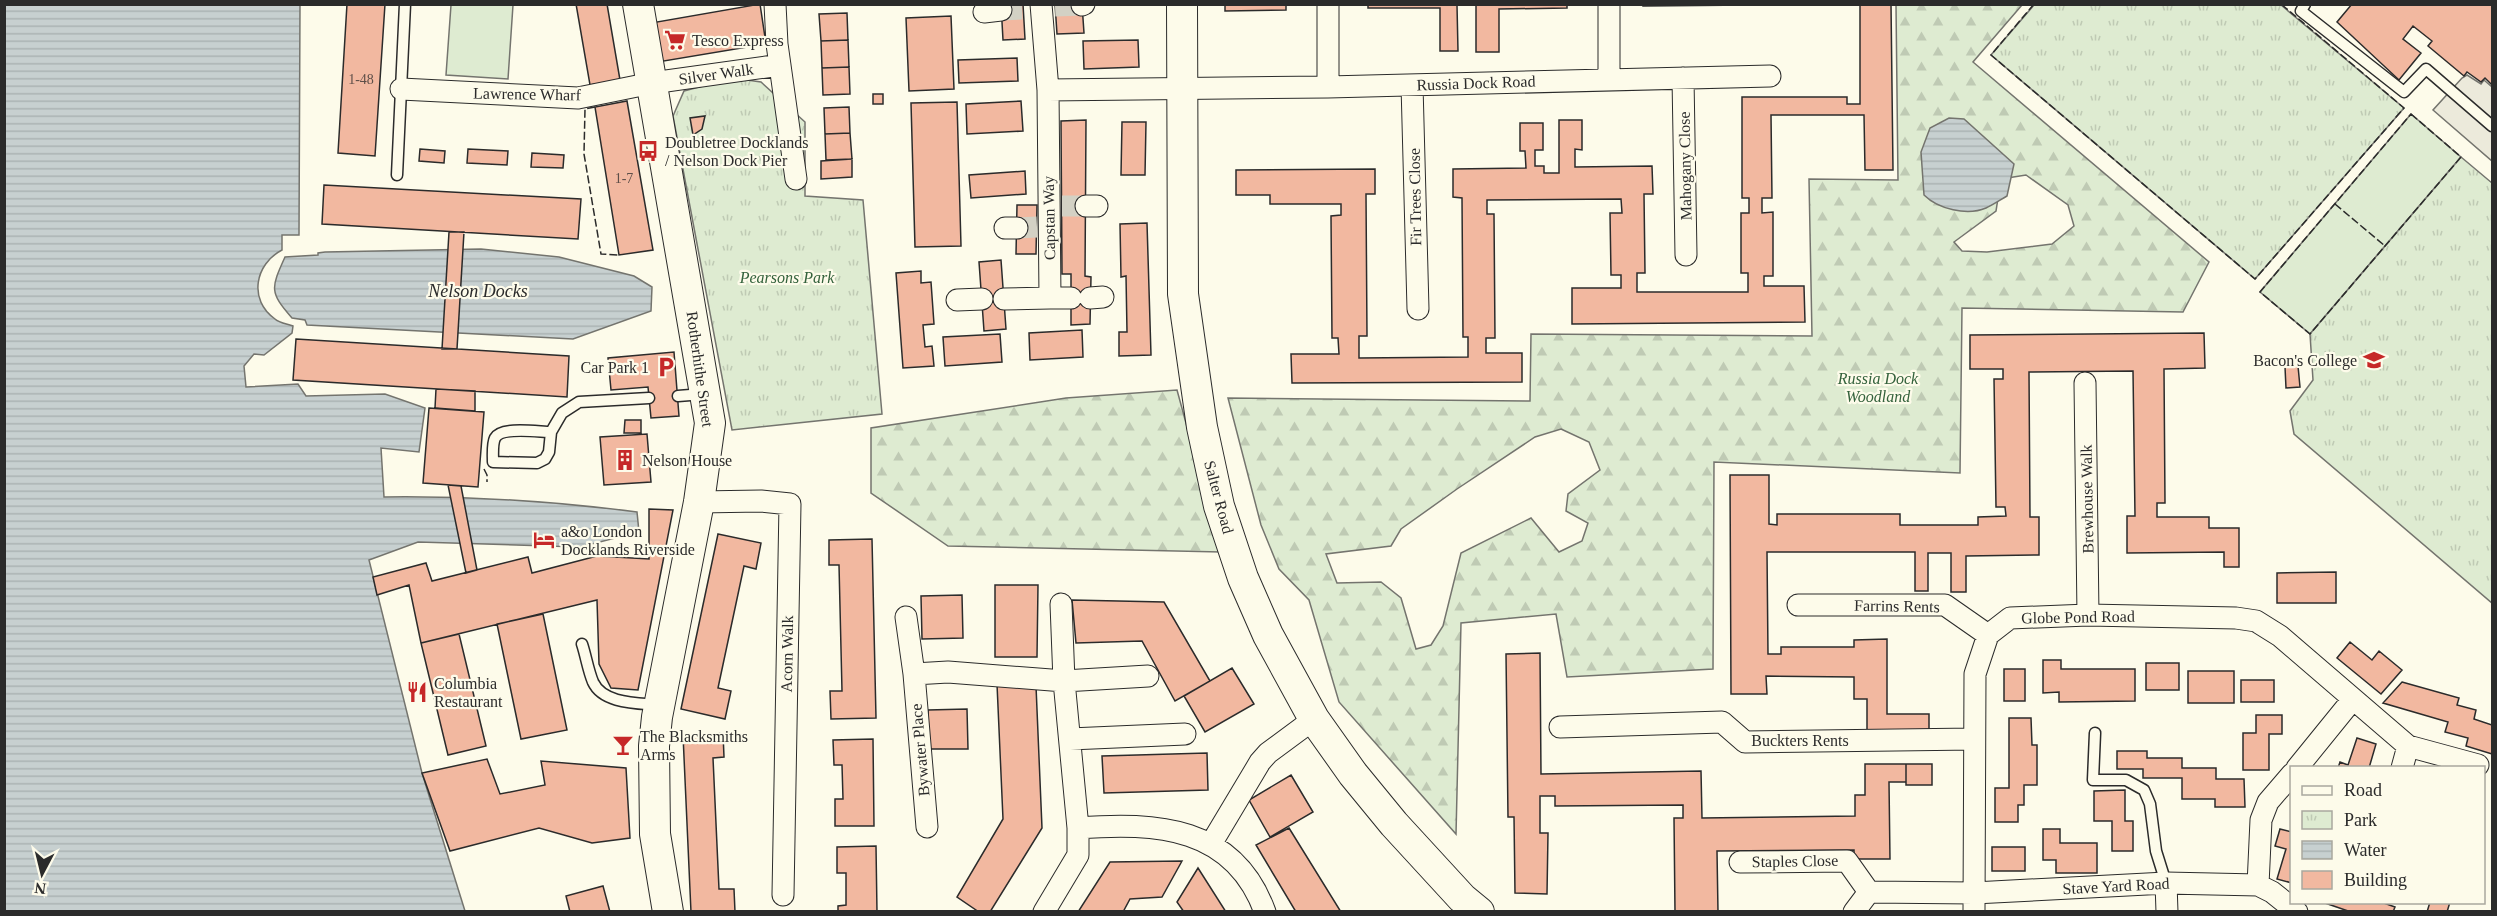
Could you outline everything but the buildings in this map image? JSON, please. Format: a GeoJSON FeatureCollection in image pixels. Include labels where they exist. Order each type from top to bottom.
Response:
{"type":"FeatureCollection","features":[{"type":"Feature","properties":{"kind":"main road","name":"Rotherhithe Street"},"geometry":{"type":"LineString","coordinates":[[638,4],[652,83],[692,395],[710,423],[699,502],[659,705],[654,746],[655,834],[668,912]]}},
{"type":"Feature","properties":{"kind":"main road","name":"Salter Road"},"geometry":{"type":"LineString","coordinates":[[1182,4],[1183,294],[1202,428],[1219,506],[1243,578],[1268,635],[1314,719],[1353,774],[1394,824],[1462,898],[1479,912]]}},
{"type":"Feature","properties":{"kind":"street"},"geometry":{"type":"LineString","coordinates":[[775,4],[780,65],[796,179]]}},
{"type":"Feature","properties":{"kind":"street"},"geometry":{"type":"LineString","coordinates":[[1328,4],[1328,87]]}},
{"type":"Feature","properties":{"kind":"street"},"geometry":{"type":"LineString","coordinates":[[1609,4],[1609,80]]}},
{"type":"Feature","properties":{"kind":"street","name":"Capstan Way"},"geometry":{"type":"LineString","coordinates":[[1004,299],[1079,298],[1036,221],[1048,90],[1040,7]]}},
{"type":"Feature","properties":{"kind":"street","name":"Silver Walk"},"geometry":{"type":"LineString","coordinates":[[652,83],[780,65]]}},
{"type":"Feature","properties":{"kind":"street","name":"Russia Dock Road"},"geometry":{"type":"LineString","coordinates":[[1183,89],[1770,76]]}},
{"type":"Feature","properties":{"kind":"street","name":"Mahogany Close"},"geometry":{"type":"LineString","coordinates":[[1683,78],[1686,255]]}},
{"type":"Feature","properties":{"kind":"street","name":"Lawrence Wharf"},"geometry":{"type":"LineString","coordinates":[[401,89],[579,98],[652,83]]}},
{"type":"Feature","properties":{"kind":"street","name":"Fir Trees Close"},"geometry":{"type":"LineString","coordinates":[[1412,85],[1418,309]]}},
{"type":"Feature","properties":{"kind":"street"},"geometry":{"type":"LineString","coordinates":[[1048,90],[1183,89]]}},
{"type":"Feature","properties":{"kind":"street"},"geometry":{"type":"LineString","coordinates":[[957,300],[982,299]]}},
{"type":"Feature","properties":{"kind":"street","name":"Brewhouse Walk"},"geometry":{"type":"LineString","coordinates":[[2085,383],[2088,615]]}},
{"type":"Feature","properties":{"kind":"street","name":"Acorn Walk"},"geometry":{"type":"LineString","coordinates":[[699,502],[761,501],[790,504],[783,895]]}},
{"type":"Feature","properties":{"kind":"street"},"geometry":{"type":"LineString","coordinates":[[1044,912],[1078,855],[1078,828],[1064,681],[1061,604]]}},
{"type":"Feature","properties":{"kind":"street","name":"Farrins Rents"},"geometry":{"type":"LineString","coordinates":[[1798,605],[1944,605],[1988,635]]}},
{"type":"Feature","properties":{"kind":"street","name":"Globe Pond Road"},"geometry":{"type":"LineString","coordinates":[[1988,635],[2010,618],[2088,615],[2236,618],[2256,621],[2280,636],[2408,746],[2478,765]]}},
{"type":"Feature","properties":{"kind":"street","name":"Bywater Place"},"geometry":{"type":"LineString","coordinates":[[906,617],[914,674],[927,827]]}},
{"type":"Feature","properties":{"kind":"street"},"geometry":{"type":"LineString","coordinates":[[1854,912],[1869,892],[1974,902],[1975,674],[1988,635]]}},
{"type":"Feature","properties":{"kind":"street"},"geometry":{"type":"LineString","coordinates":[[914,674],[948,672],[1064,681],[1148,676]]}},
{"type":"Feature","properties":{"kind":"street"},"geometry":{"type":"LineString","coordinates":[[2299,766],[2353,699]]}},
{"type":"Feature","properties":{"kind":"street"},"geometry":{"type":"LineString","coordinates":[[1211,844],[1260,762],[1268,753],[1314,719]]}},
{"type":"Feature","properties":{"kind":"street","name":"Buckters Rents"},"geometry":{"type":"LineString","coordinates":[[1560,727],[1722,722],[1745,741],[1974,739]]}},
{"type":"Feature","properties":{"kind":"street"},"geometry":{"type":"LineString","coordinates":[[1070,739],[1185,734]]}},
{"type":"Feature","properties":{"kind":"street"},"geometry":{"type":"LineString","coordinates":[[2403,766],[2408,746]]}},
{"type":"Feature","properties":{"kind":"street"},"geometry":{"type":"LineString","coordinates":[[2290,776],[2268,802],[2261,820],[2258,885],[2272,892],[2297,912]]}},
{"type":"Feature","properties":{"kind":"street"},"geometry":{"type":"LineString","coordinates":[[1078,828],[1118,825],[1152,826],[1185,833],[1211,844],[1234,862],[1254,886],[1265,912]]}},
{"type":"Feature","properties":{"kind":"street","name":"Staples Close"},"geometry":{"type":"LineString","coordinates":[[1740,862],[1847,861],[1869,892]]}},
{"type":"Feature","properties":{"kind":"street"},"geometry":{"type":"LineString","coordinates":[[2166,884],[2167,912]]}},
{"type":"Feature","properties":{"kind":"street","name":"Stave Yard Road"},"geometry":{"type":"LineString","coordinates":[[1974,902],[2166,884],[2258,885]]}},
{"type":"Feature","properties":{"kind":"lane"},"geometry":{"type":"LineString","coordinates":[[397,175],[405,4]]}},
{"type":"Feature","properties":{"kind":"lane"},"geometry":{"type":"LineString","coordinates":[[2305,4],[2301,11],[2404,92],[2426,69],[2493,126]]}},
{"type":"Feature","properties":{"kind":"lane"},"geometry":{"type":"LineString","coordinates":[[550,432],[512,430],[498,434],[494,439],[493,462],[537,463],[545,459],[549,452],[550,432],[562,413],[579,402],[649,398]]}},
{"type":"Feature","properties":{"kind":"lane"},"geometry":{"type":"LineString","coordinates":[[582,644],[593,683],[601,692],[621,700],[659,705]]}},
{"type":"Feature","properties":{"kind":"lane"},"geometry":{"type":"LineString","coordinates":[[2095,733],[2093,780],[2126,780],[2144,790],[2150,804],[2156,851],[2166,884]]}},
{"type":"Feature","properties":{"kind":"green space"},"geometry":{"type":"Polygon","coordinates":[[[451,5],[513,5],[508,79],[446,75],[451,5]]]}},
{"type":"Feature","properties":{"kind":"green space","name":"Russia Dock Woodland"},"geometry":{"type":"Polygon","coordinates":[[[1896,5],[2022,5],[1973,62],[2209,262],[2183,312],[1962,308],[1960,473],[1714,462],[1713,669],[1567,677],[1556,614],[1461,623],[1456,834],[1339,702],[1309,600],[1279,569],[1261,525],[1228,398],[1530,401],[1531,334],[1812,336],[1809,179],[1898,180],[1896,5]],[[2026,175],[2001,179],[1996,211],[1954,242],[1962,251],[1987,252],[2052,244],[2074,226],[2068,205],[2026,175]],[[1561,429],[1535,437],[1457,489],[1401,529],[1391,546],[1326,554],[1337,583],[1381,582],[1401,598],[1416,649],[1431,645],[1443,626],[1461,553],[1531,518],[1559,552],[1582,541],[1588,523],[1566,511],[1568,494],[1600,470],[1589,442],[1561,429]]]}},
{"type":"Feature","properties":{"kind":"green space"},"geometry":{"type":"Polygon","coordinates":[[[2034,5],[2281,5],[2404,108],[2255,279],[1991,55],[2034,5]]]}},
{"type":"Feature","properties":{"kind":"green space","name":"Pearsons Park"},"geometry":{"type":"Polygon","coordinates":[[[733,78],[761,82],[805,122],[805,196],[863,200],[882,414],[732,430],[673,116],[684,91],[733,78]]]}},
{"type":"Feature","properties":{"kind":"green space"},"geometry":{"type":"Polygon","coordinates":[[[2411,114],[2461,157],[2310,334],[2260,292],[2411,114]]]}},
{"type":"Feature","properties":{"kind":"green space"},"geometry":{"type":"Polygon","coordinates":[[[2461,157],[2492,183],[2492,603],[2294,434],[2290,411],[2313,380],[2310,334],[2461,157]]]}},
{"type":"Feature","properties":{"kind":"green space"},"geometry":{"type":"Polygon","coordinates":[[[1177,390],[1221,552],[948,546],[871,493],[871,428],[1066,398],[1177,390]]]}},
{"type":"Feature","properties":{"kind":"shaded area"},"geometry":{"type":"Polygon","coordinates":[[[2467,75],[2481,84],[2484,80],[2492,87],[2492,161],[2433,110],[2467,75]]]}},
{"type":"Feature","properties":{"kind":"water"},"geometry":{"type":"Polygon","coordinates":[[[5,5],[300,5],[299,235],[282,235],[282,250],[266,264],[258,283],[258,293],[266,311],[277,320],[293,326],[292,333],[264,355],[254,354],[244,366],[246,387],[298,384],[306,396],[385,394],[425,408],[419,452],[381,448],[384,497],[510,500],[637,512],[639,532],[580,547],[418,542],[369,560],[422,773],[465,911],[5,912],[5,5]]]}},
{"type":"Feature","properties":{"kind":"water"},"geometry":{"type":"Polygon","coordinates":[[[1949,118],[1964,119],[2014,164],[2007,196],[1986,208],[1970,211],[1953,210],[1937,204],[1924,195],[1921,152],[1930,128],[1949,118]]]}},
{"type":"Feature","properties":{"kind":"water","name":"Nelson Docks"},"geometry":{"type":"Polygon","coordinates":[[[481,249],[559,257],[634,276],[652,287],[651,311],[573,339],[307,325],[305,320],[292,318],[276,295],[275,283],[285,257],[318,255],[318,253],[325,252],[481,249]]]}},
{"type":"Feature","properties":{"kind":"tunnel"},"geometry":{"type":"LineString","coordinates":[[1055,6],[1082,5]]}},
{"type":"Feature","properties":{"kind":"tunnel"},"geometry":{"type":"LineString","coordinates":[[1001,10],[1023,9]]}},
{"type":"Feature","properties":{"kind":"tunnel"},"geometry":{"type":"LineString","coordinates":[[1062,206],[1086,206]]}},
{"type":"Feature","properties":{"kind":"tunnel"},"geometry":{"type":"LineString","coordinates":[[1017,228],[1037,227]]}},
{"type":"Feature","properties":{"kind":"fence"},"geometry":{"type":"LineString","coordinates":[[2034,4],[1991,55],[2255,279],[2404,108],[2281,4]]}},
{"type":"Feature","properties":{"kind":"fence"},"geometry":{"type":"LineString","coordinates":[[595,107],[585,109],[584,154],[601,254],[619,255]]}},
{"type":"Feature","properties":{"kind":"fence"},"geometry":{"type":"LineString","coordinates":[[2411,114],[2461,157],[2310,334],[2260,292],[2411,114]]}},
{"type":"Feature","properties":{"kind":"fence"},"geometry":{"type":"LineString","coordinates":[[2335,204],[2385,246]]}},
{"type":"Feature","properties":{"kind":"fence"},"geometry":{"type":"LineString","coordinates":[[484,469],[487,482]]}},
{"type":"Feature","properties":{"kind":"place","name":"Tesco Express"},"geometry":{"type":"Point","coordinates":[675,40]}},
{"type":"Feature","properties":{"kind":"place","name":"Doubletree Docklands / Nelson Dock Pier"},"geometry":{"type":"Point","coordinates":[648,151]}},
{"type":"Feature","properties":{"kind":"place","name":"Bacon's College"},"geometry":{"type":"Point","coordinates":[2374,360]}},
{"type":"Feature","properties":{"kind":"place","name":"Car Park 1"},"geometry":{"type":"Point","coordinates":[666,367]}},
{"type":"Feature","properties":{"kind":"place","name":"Nelson House"},"geometry":{"type":"Point","coordinates":[625,460]}},
{"type":"Feature","properties":{"kind":"place","name":"a&o London Docklands Riverside"},"geometry":{"type":"Point","coordinates":[544,540]}},
{"type":"Feature","properties":{"kind":"place","name":"Columbia Restaurant"},"geometry":{"type":"Point","coordinates":[417,692]}},
{"type":"Feature","properties":{"kind":"place","name":"The Blacksmiths Arms"},"geometry":{"type":"Point","coordinates":[623,745]}}]}
